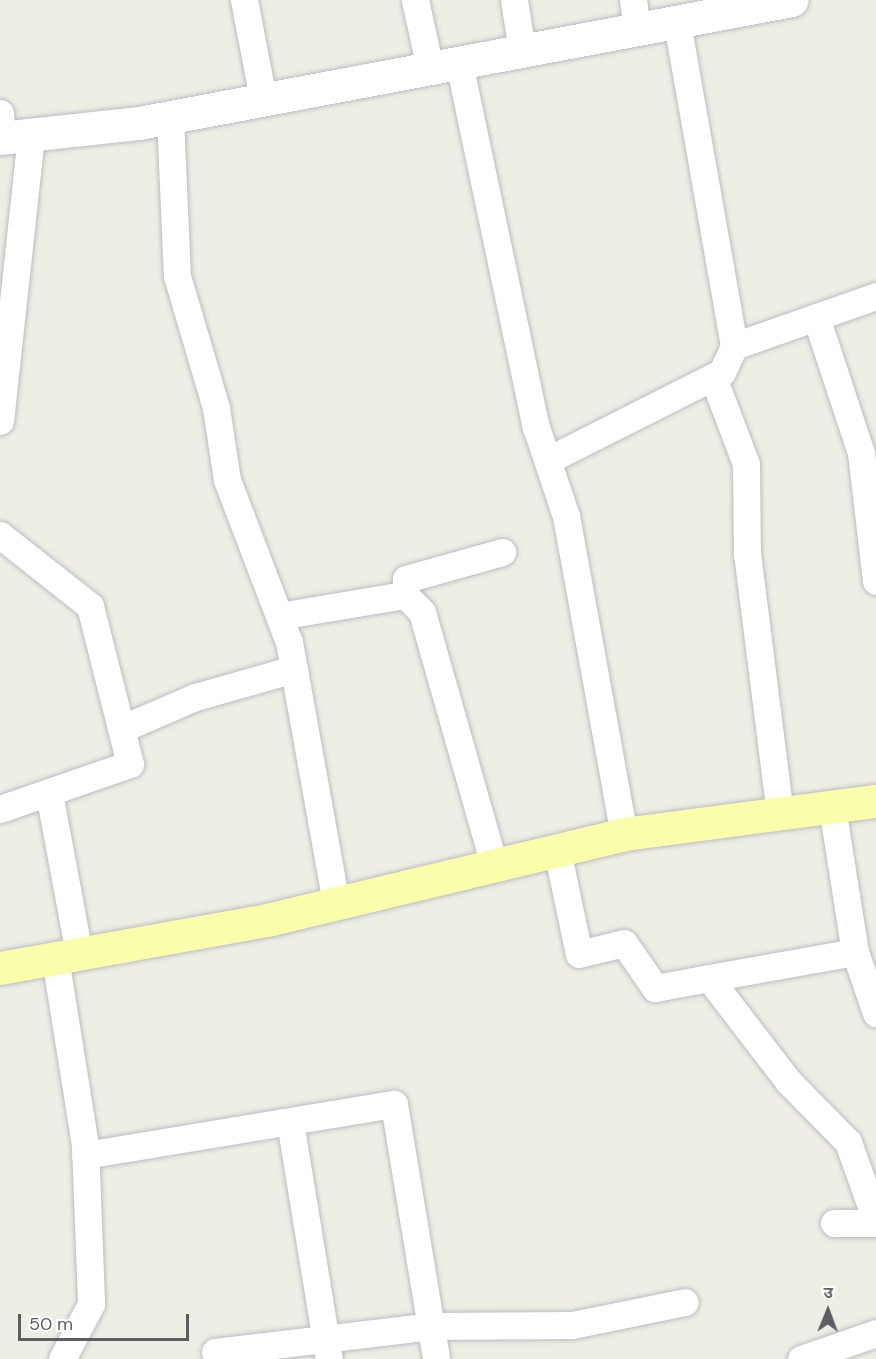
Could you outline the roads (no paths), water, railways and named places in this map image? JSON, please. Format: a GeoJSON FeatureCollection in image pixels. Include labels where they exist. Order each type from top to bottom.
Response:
{"type":"FeatureCollection","features":[{"type":"Feature","properties":{"kind":"main road"},"geometry":{"type":"LineString","coordinates":[[0,968],[336,903],[624,834],[876,801]]}},
{"type":"Feature","properties":{"kind":"street"},"geometry":{"type":"LineString","coordinates":[[244,0],[263,99]]}},
{"type":"Feature","properties":{"kind":"street"},"geometry":{"type":"LineString","coordinates":[[416,0],[445,65],[536,426],[566,516],[624,834]]}},
{"type":"Feature","properties":{"kind":"street"},"geometry":{"type":"LineString","coordinates":[[514,0],[522,51]]}},
{"type":"Feature","properties":{"kind":"street"},"geometry":{"type":"LineString","coordinates":[[0,421],[8,131],[170,117],[522,51],[635,15],[677,21],[792,0]]}},
{"type":"Feature","properties":{"kind":"street"},"geometry":{"type":"LineString","coordinates":[[548,460],[722,372],[734,346],[677,21]]}},
{"type":"Feature","properties":{"kind":"street"},"geometry":{"type":"LineString","coordinates":[[170,117],[177,276],[216,408],[227,480],[279,616],[294,669],[336,903]]}},
{"type":"Feature","properties":{"kind":"street"},"geometry":{"type":"LineString","coordinates":[[734,346],[876,296]]}},
{"type":"Feature","properties":{"kind":"street"},"geometry":{"type":"LineString","coordinates":[[816,317],[869,452],[876,581]]}},
{"type":"Feature","properties":{"kind":"street"},"geometry":{"type":"LineString","coordinates":[[713,377],[746,464],[747,553],[780,814]]}},
{"type":"Feature","properties":{"kind":"street"},"geometry":{"type":"LineString","coordinates":[[0,535],[90,606],[130,764],[0,809]]}},
{"type":"Feature","properties":{"kind":"street"},"geometry":{"type":"LineString","coordinates":[[494,865],[422,612],[405,594],[406,579],[502,552]]}},
{"type":"Feature","properties":{"kind":"street"},"geometry":{"type":"LineString","coordinates":[[279,616],[405,594]]}},
{"type":"Feature","properties":{"kind":"street"},"geometry":{"type":"LineString","coordinates":[[122,729],[195,696],[294,669]]}},
{"type":"Feature","properties":{"kind":"street"},"geometry":{"type":"LineString","coordinates":[[49,793],[85,1155],[90,1304],[62,1359]]}},
{"type":"Feature","properties":{"kind":"street"},"geometry":{"type":"LineString","coordinates":[[832,807],[855,952],[876,1013]]}},
{"type":"Feature","properties":{"kind":"street"},"geometry":{"type":"LineString","coordinates":[[557,850],[579,954],[624,943],[655,988],[855,952]]}},
{"type":"Feature","properties":{"kind":"street"},"geometry":{"type":"LineString","coordinates":[[709,978],[788,1081],[848,1142],[876,1222],[834,1223]]}},
{"type":"Feature","properties":{"kind":"street"},"geometry":{"type":"LineString","coordinates":[[85,1155],[394,1104],[433,1326],[436,1359]]}},
{"type":"Feature","properties":{"kind":"street"},"geometry":{"type":"LineString","coordinates":[[290,1122],[328,1350]]}},
{"type":"Feature","properties":{"kind":"street"},"geometry":{"type":"LineString","coordinates":[[215,1352],[328,1350],[433,1326],[572,1325],[685,1302]]}},
{"type":"Feature","properties":{"kind":"street"},"geometry":{"type":"LineString","coordinates":[[801,1359],[876,1332]]}}]}
